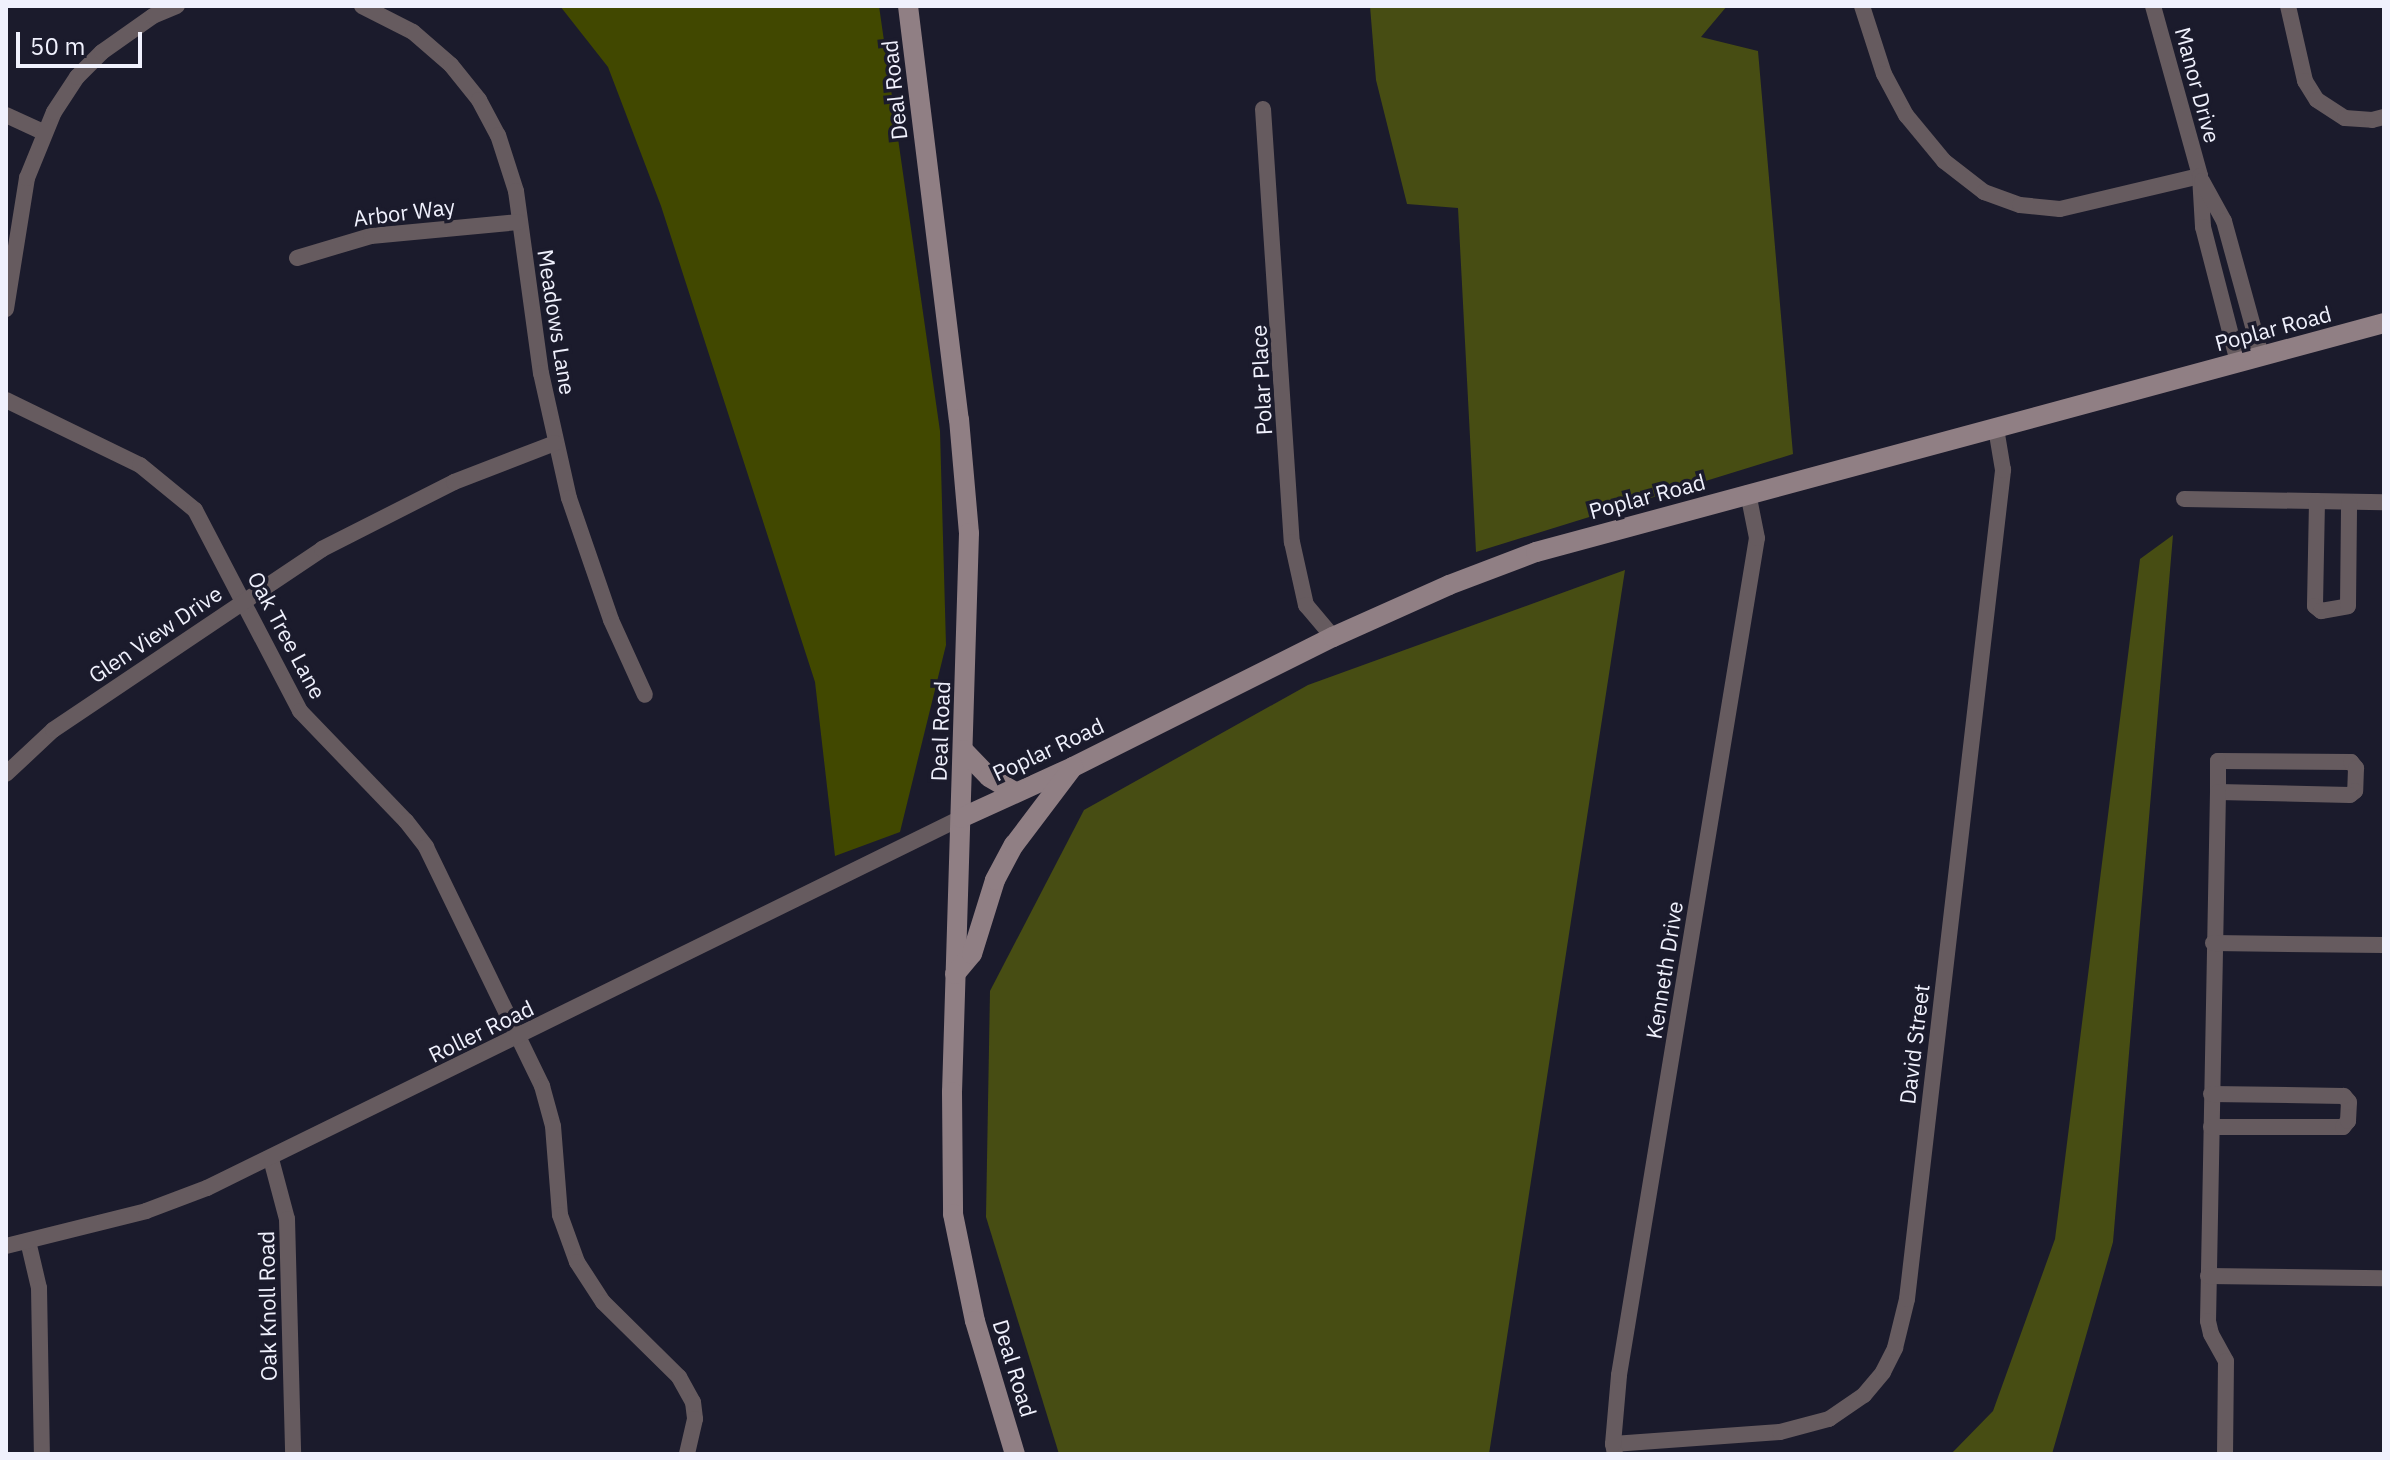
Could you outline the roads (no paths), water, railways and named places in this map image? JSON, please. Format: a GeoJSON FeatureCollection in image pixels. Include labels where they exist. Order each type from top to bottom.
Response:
{"type":"FeatureCollection","features":[{"type":"Feature","properties":{"kind":"street"},"geometry":{"type":"LineString","coordinates":[[6,309],[27,178],[43,132],[77,77],[102,52],[153,16],[177,6]]}},
{"type":"Feature","properties":{"kind":"street","name":"Meadows Lane"},"geometry":{"type":"LineString","coordinates":[[362,6],[413,32],[465,80],[485,111],[507,157],[555,443],[588,557],[623,651],[645,695]]}},
{"type":"Feature","properties":{"kind":"street","name":"Deal Road"},"geometry":{"type":"LineString","coordinates":[[908,6],[959,419],[969,533],[950,1163],[953,1214],[975,1321],[1015,1454]]}},
{"type":"Feature","properties":{"kind":"street"},"geometry":{"type":"LineString","coordinates":[[1862,6],[1884,74],[1906,115],[1944,161],[1984,192],[2020,205],[2060,209],[2200,176]]}},
{"type":"Feature","properties":{"kind":"street","name":"Manor Drive"},"geometry":{"type":"LineString","coordinates":[[2153,6],[2200,176],[2203,227],[2238,362]]}},
{"type":"Feature","properties":{"kind":"street"},"geometry":{"type":"LineString","coordinates":[[2288,6],[2305,81],[2317,100],[2345,118],[2372,120],[2384,117]]}},
{"type":"Feature","properties":{"kind":"street","name":"Polar Place"},"geometry":{"type":"LineString","coordinates":[[1263,109],[1292,542],[1306,605],[1333,637]]}},
{"type":"Feature","properties":{"kind":"street"},"geometry":{"type":"LineString","coordinates":[[6,115],[43,132]]}},
{"type":"Feature","properties":{"kind":"street","name":"Manor Drive"},"geometry":{"type":"LineString","coordinates":[[2200,176],[2224,221],[2261,355]]}},
{"type":"Feature","properties":{"kind":"street","name":"Arbor Way"},"geometry":{"type":"LineString","coordinates":[[297,258],[371,236],[518,222]]}},
{"type":"Feature","properties":{"kind":"street","name":"Poplar Road"},"geometry":{"type":"LineString","coordinates":[[961,818],[1013,791],[1073,767],[1333,637],[1449,585],[1536,552],[2384,323]]}},
{"type":"Feature","properties":{"kind":"street","name":"Oak Tree Lane"},"geometry":{"type":"LineString","coordinates":[[6,400],[140,465],[195,510],[280,678],[300,711],[406,821],[426,847],[519,1037]]}},
{"type":"Feature","properties":{"kind":"street","name":"David Street"},"geometry":{"type":"LineString","coordinates":[[1614,1449],[1780,1432],[1829,1419],[1864,1395],[1883,1372],[1895,1348],[1907,1299],[2003,470],[1996,428]]}},
{"type":"Feature","properties":{"kind":"street","name":"Glen View Drive"},"geometry":{"type":"LineString","coordinates":[[6,774],[53,730],[322,549],[411,502],[555,443]]}},
{"type":"Feature","properties":{"kind":"street","name":"Kenneth Drive"},"geometry":{"type":"LineString","coordinates":[[1614,1449],[1619,1375],[1757,538],[1748,493]]}},
{"type":"Feature","properties":{"kind":"street"},"geometry":{"type":"LineString","coordinates":[[2184,499],[2384,502]]}},
{"type":"Feature","properties":{"kind":"street"},"geometry":{"type":"LineString","coordinates":[[2317,501],[2315,606],[2321,611],[2348,606],[2349,502]]}},
{"type":"Feature","properties":{"kind":"street"},"geometry":{"type":"LineString","coordinates":[[963,750],[989,777],[1013,791]]}},
{"type":"Feature","properties":{"kind":"street"},"geometry":{"type":"LineString","coordinates":[[2218,792],[2350,795],[2355,791],[2356,768],[2351,762],[2218,761],[2208,1276],[2211,1334],[2226,1361],[2225,1454]]}},
{"type":"Feature","properties":{"kind":"street"},"geometry":{"type":"LineString","coordinates":[[955,974],[972,954],[995,880],[1014,845],[1073,767]]}},
{"type":"Feature","properties":{"kind":"street","name":"Roller Road"},"geometry":{"type":"LineString","coordinates":[[6,1246],[146,1211],[271,1159],[961,818]]}},
{"type":"Feature","properties":{"kind":"street"},"geometry":{"type":"LineString","coordinates":[[2213,943],[2384,945]]}},
{"type":"Feature","properties":{"kind":"street"},"geometry":{"type":"LineString","coordinates":[[519,1037],[549,1106],[554,1171],[565,1232],[577,1262],[603,1302],[686,1386],[695,1419],[687,1454]]}},
{"type":"Feature","properties":{"kind":"street"},"geometry":{"type":"LineString","coordinates":[[2211,1094],[2344,1096],[2349,1102],[2348,1121],[2343,1127],[2211,1127]]}},
{"type":"Feature","properties":{"kind":"street","name":"Oak Knoll Road"},"geometry":{"type":"LineString","coordinates":[[271,1159],[287,1219],[293,1454]]}},
{"type":"Feature","properties":{"kind":"street"},"geometry":{"type":"LineString","coordinates":[[28,1241],[39,1288],[42,1454]]}},
{"type":"Feature","properties":{"kind":"street"},"geometry":{"type":"LineString","coordinates":[[2208,1276],[2384,1278]]}}]}
